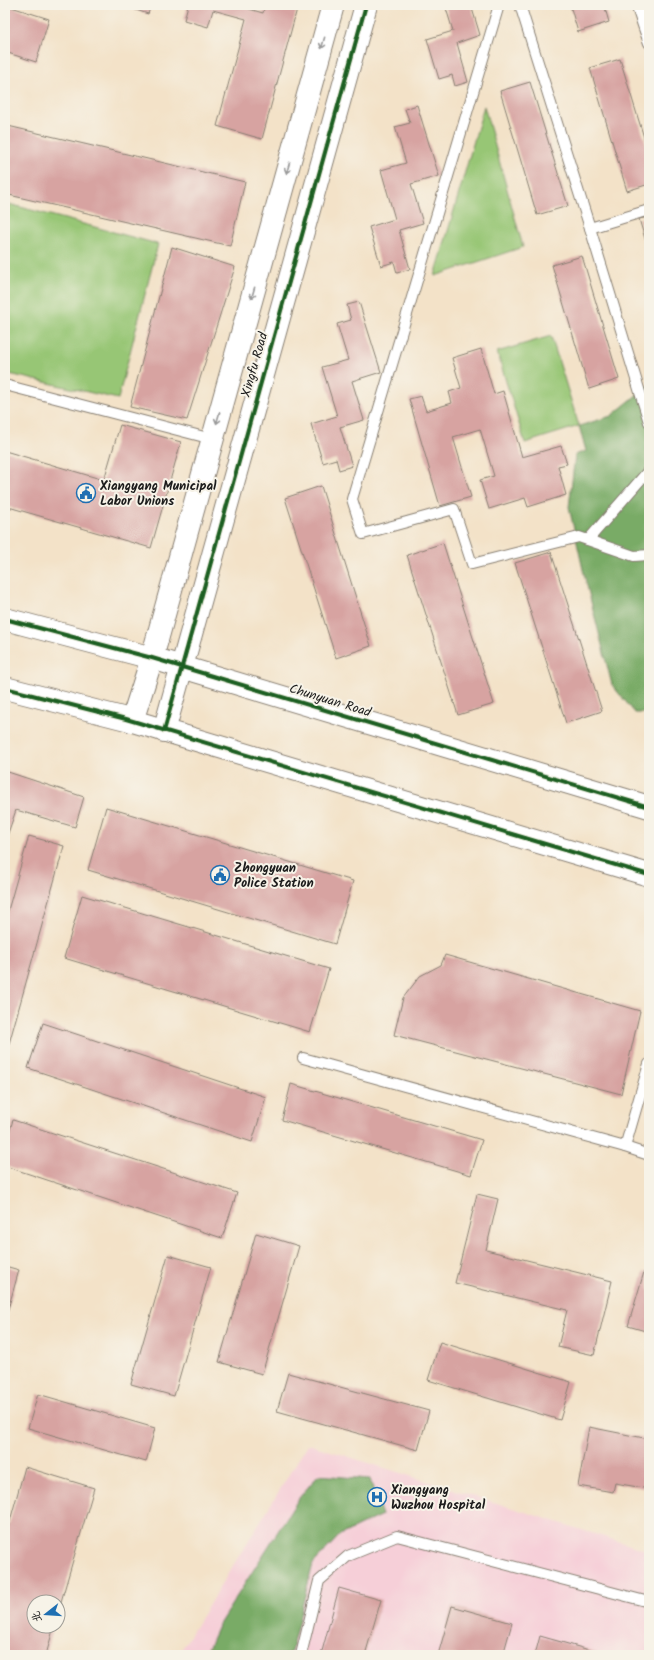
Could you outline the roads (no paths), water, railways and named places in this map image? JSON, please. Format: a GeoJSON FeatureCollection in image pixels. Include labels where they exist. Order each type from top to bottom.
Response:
{"type":"FeatureCollection","features":[{"type":"Feature","properties":{"kind":"street","name":"Xingfu Road"},"geometry":{"type":"LineString","coordinates":[[132,721],[152,658],[333,5]]}},
{"type":"Feature","properties":{"kind":"street","name":"Xingfu Road"},"geometry":{"type":"LineString","coordinates":[[164,731],[366,5]]}},
{"type":"Feature","properties":{"kind":"street","name":"Chunyuan Road"},"geometry":{"type":"LineString","coordinates":[[5,619],[152,658],[649,806]]}},
{"type":"Feature","properties":{"kind":"street"},"geometry":{"type":"LineString","coordinates":[[5,688],[132,721],[649,875]]}},
{"type":"Feature","properties":{"kind":"lane"},"geometry":{"type":"LineString","coordinates":[[499,5],[352,499],[363,534],[454,509],[472,564],[579,537],[634,556],[649,555]]}},
{"type":"Feature","properties":{"kind":"lane"},"geometry":{"type":"LineString","coordinates":[[520,5],[649,422]]}},
{"type":"Feature","properties":{"kind":"lane"},"geometry":{"type":"LineString","coordinates":[[636,5],[649,43]]}},
{"type":"Feature","properties":{"kind":"lane"},"geometry":{"type":"LineString","coordinates":[[590,228],[649,210]]}},
{"type":"Feature","properties":{"kind":"lane"},"geometry":{"type":"LineString","coordinates":[[5,385],[212,439]]}},
{"type":"Feature","properties":{"kind":"lane"},"geometry":{"type":"LineString","coordinates":[[588,540],[649,470]]}},
{"type":"Feature","properties":{"kind":"lane"},"geometry":{"type":"LineString","coordinates":[[303,1058],[625,1147],[649,1155]]}},
{"type":"Feature","properties":{"kind":"lane"},"geometry":{"type":"LineString","coordinates":[[625,1147],[649,1064]]}},
{"type":"Feature","properties":{"kind":"lane"},"geometry":{"type":"LineString","coordinates":[[301,1655],[319,1582],[348,1556],[397,1536],[649,1602]]}},
{"type":"Feature","properties":{"kind":"place","name":"Xiangyang Municipal Labor Unions"},"geometry":{"type":"Point","coordinates":[86,493]}},
{"type":"Feature","properties":{"kind":"place","name":"Zhongyuan Police Station"},"geometry":{"type":"Point","coordinates":[220,875]}},
{"type":"Feature","properties":{"kind":"place","name":"Xiangyang Wuzhou Hospital"},"geometry":{"type":"Point","coordinates":[377,1497]}}]}
